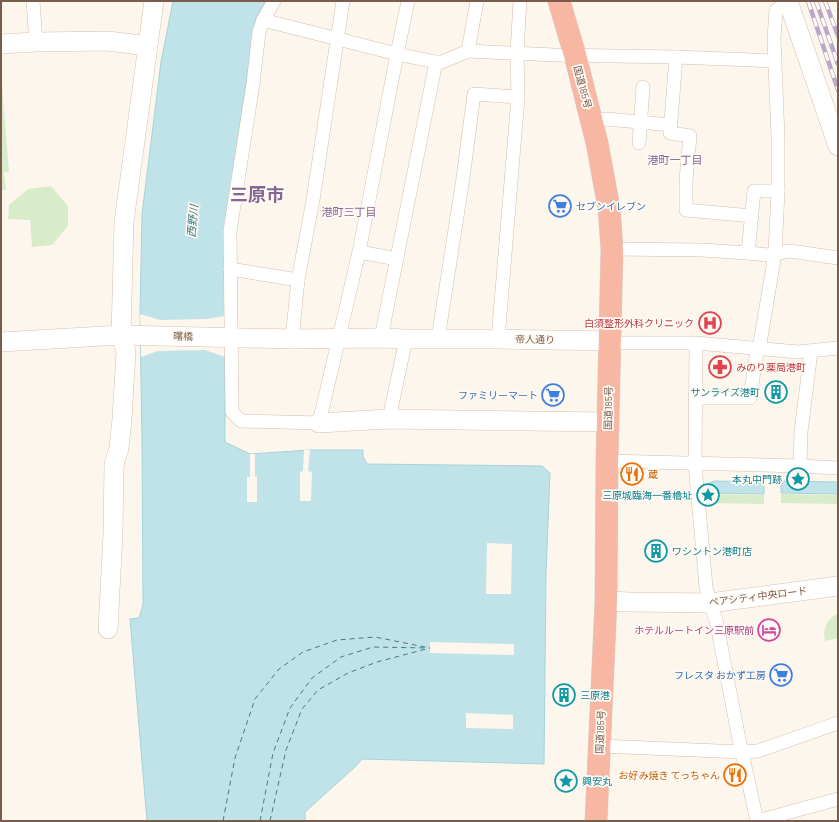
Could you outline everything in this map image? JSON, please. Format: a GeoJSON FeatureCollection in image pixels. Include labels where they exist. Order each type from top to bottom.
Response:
{"type":"FeatureCollection","features":[{"type":"Feature","properties":{"kind":"highway","name":"国道185号"},"geometry":{"type":"LineString","coordinates":[[559,1],[575,55],[592,122],[610,216],[612,249],[609,341],[606,601],[596,821]]}},
{"type":"Feature","properties":{"kind":"street"},"geometry":{"type":"LineString","coordinates":[[33,1],[36,42]]}},
{"type":"Feature","properties":{"kind":"street"},"geometry":{"type":"LineString","coordinates":[[108,628],[114,534],[114,465],[119,448],[126,352],[121,335],[124,222],[154,1]]}},
{"type":"Feature","properties":{"kind":"street"},"geometry":{"type":"LineString","coordinates":[[274,1],[263,20],[259,32],[253,84],[230,231],[228,338],[232,412],[241,421],[320,423],[389,419],[608,422]]}},
{"type":"Feature","properties":{"kind":"street"},"geometry":{"type":"LineString","coordinates":[[292,339],[298,280],[313,200],[343,1]]}},
{"type":"Feature","properties":{"kind":"street"},"geometry":{"type":"LineString","coordinates":[[320,423],[359,252],[408,1]]}},
{"type":"Feature","properties":{"kind":"street"},"geometry":{"type":"LineString","coordinates":[[468,51],[477,1]]}},
{"type":"Feature","properties":{"kind":"street"},"geometry":{"type":"LineString","coordinates":[[498,339],[518,97],[517,53],[520,1]]}},
{"type":"Feature","properties":{"kind":"street"},"geometry":{"type":"LineString","coordinates":[[696,398],[750,398],[756,356],[759,349],[775,254],[778,191],[778,138],[774,39],[776,10],[788,2],[838,146]]}},
{"type":"Feature","properties":{"kind":"street"},"geometry":{"type":"LineString","coordinates":[[263,20],[397,54],[436,62],[442,62],[468,51],[775,61]]}},
{"type":"Feature","properties":{"kind":"street"},"geometry":{"type":"LineString","coordinates":[[1,44],[108,41],[147,46]]}},
{"type":"Feature","properties":{"kind":"street"},"geometry":{"type":"LineString","coordinates":[[676,57],[670,133],[690,136],[686,180],[686,210],[752,216]]}},
{"type":"Feature","properties":{"kind":"street"},"geometry":{"type":"LineString","coordinates":[[381,338],[436,62]]}},
{"type":"Feature","properties":{"kind":"street"},"geometry":{"type":"LineString","coordinates":[[639,144],[643,87]]}},
{"type":"Feature","properties":{"kind":"street"},"geometry":{"type":"LineString","coordinates":[[438,339],[463,178],[474,94],[518,97]]}},
{"type":"Feature","properties":{"kind":"street"},"geometry":{"type":"LineString","coordinates":[[592,122],[607,119],[671,125]]}},
{"type":"Feature","properties":{"kind":"street"},"geometry":{"type":"LineString","coordinates":[[748,253],[754,191],[778,191]]}},
{"type":"Feature","properties":{"kind":"street"},"geometry":{"type":"LineString","coordinates":[[612,249],[702,250],[768,255],[790,251],[838,258]]}},
{"type":"Feature","properties":{"kind":"street"},"geometry":{"type":"LineString","coordinates":[[359,252],[397,259]]}},
{"type":"Feature","properties":{"kind":"street"},"geometry":{"type":"LineString","coordinates":[[230,269],[298,280]]}},
{"type":"Feature","properties":{"kind":"street","name":"曙橋"},"geometry":{"type":"LineString","coordinates":[[1,342],[121,335],[228,338]]}},
{"type":"Feature","properties":{"kind":"street","name":"帝人通り"},"geometry":{"type":"LineString","coordinates":[[228,338],[498,339],[609,341],[624,343],[696,343],[798,352],[838,348]]}},
{"type":"Feature","properties":{"kind":"street"},"geometry":{"type":"LineString","coordinates":[[389,419],[406,339]]}},
{"type":"Feature","properties":{"kind":"street"},"geometry":{"type":"LineString","coordinates":[[696,343],[695,464],[706,587],[716,620],[757,821],[838,799]]}},
{"type":"Feature","properties":{"kind":"street"},"geometry":{"type":"LineString","coordinates":[[800,466],[801,432],[811,351]]}},
{"type":"Feature","properties":{"kind":"street"},"geometry":{"type":"LineString","coordinates":[[607,461],[838,468]]}},
{"type":"Feature","properties":{"kind":"street","name":"ペアシティ中央ロード"},"geometry":{"type":"LineString","coordinates":[[606,601],[710,603],[838,586]]}},
{"type":"Feature","properties":{"kind":"street"},"geometry":{"type":"LineString","coordinates":[[600,746],[742,752],[758,751],[838,723]]}},
{"type":"Feature","properties":{"kind":"green space"},"geometry":{"type":"Polygon","coordinates":[[[1,73],[9,172],[4,172],[6,190],[1,190],[1,73]]]}},
{"type":"Feature","properties":{"kind":"green space"},"geometry":{"type":"Polygon","coordinates":[[[51,186],[68,206],[68,226],[52,245],[32,247],[30,220],[8,219],[9,205],[28,189],[51,186]]]}},
{"type":"Feature","properties":{"kind":"green space"},"geometry":{"type":"Polygon","coordinates":[[[709,494],[764,495],[764,504],[709,503],[709,494]]]}},
{"type":"Feature","properties":{"kind":"green space"},"geometry":{"type":"Polygon","coordinates":[[[781,494],[838,495],[838,504],[781,503],[781,494]]]}},
{"type":"Feature","properties":{"kind":"green space"},"geometry":{"type":"Polygon","coordinates":[[[838,613],[838,638],[825,641],[824,632],[826,625],[834,615],[838,613]]]}},
{"type":"Feature","properties":{"kind":"water","name":"西野川"},"geometry":{"type":"Polygon","coordinates":[[[173,1],[266,1],[255,20],[225,230],[225,442],[250,454],[310,450],[363,450],[363,456],[367,464],[542,466],[550,473],[546,574],[544,764],[362,759],[305,812],[305,821],[147,821],[130,619],[139,618],[143,604],[140,314],[142,214],[161,62],[173,1]]]}},
{"type":"Feature","properties":{"kind":"water"},"geometry":{"type":"Polygon","coordinates":[[[714,481],[764,482],[764,494],[709,493],[709,483],[714,481]]]}},
{"type":"Feature","properties":{"kind":"water"},"geometry":{"type":"Polygon","coordinates":[[[781,481],[838,482],[838,494],[781,493],[781,481]]]}},
{"type":"Feature","properties":{"kind":"pier"},"geometry":{"type":"Polygon","coordinates":[[[140,314],[160,320],[206,319],[225,316],[225,357],[205,350],[158,351],[141,357],[140,314]]]}},
{"type":"Feature","properties":{"kind":"pier"},"geometry":{"type":"Polygon","coordinates":[[[304,450],[310,450],[308,471],[312,472],[311,501],[300,501],[300,472],[303,471],[304,450]]]}},
{"type":"Feature","properties":{"kind":"pier"},"geometry":{"type":"Polygon","coordinates":[[[250,454],[255,454],[257,502],[247,502],[247,477],[250,477],[250,454]]]}},
{"type":"Feature","properties":{"kind":"pier"},"geometry":{"type":"Polygon","coordinates":[[[487,543],[512,544],[511,594],[486,594],[487,543]]]}},
{"type":"Feature","properties":{"kind":"pier"},"geometry":{"type":"Polygon","coordinates":[[[430,642],[514,644],[514,655],[430,653],[430,642]]]}},
{"type":"Feature","properties":{"kind":"pier"},"geometry":{"type":"Polygon","coordinates":[[[466,713],[513,715],[513,729],[466,728],[466,713]]]}},
{"type":"Feature","properties":{"kind":"ferry route"},"geometry":{"type":"LineString","coordinates":[[223,821],[235,758],[255,699],[279,669],[303,652],[337,640],[375,637],[430,648]]}},
{"type":"Feature","properties":{"kind":"ferry route"},"geometry":{"type":"LineString","coordinates":[[260,821],[273,753],[290,708],[312,678],[341,657],[373,647],[428,648]]}},
{"type":"Feature","properties":{"kind":"ferry route"},"geometry":{"type":"LineString","coordinates":[[270,821],[286,750],[302,709],[318,690],[348,673],[377,662],[430,648]]}},
{"type":"Feature","properties":{"kind":"railway"},"geometry":{"type":"LineString","coordinates":[[808,1],[838,90]]}},
{"type":"Feature","properties":{"kind":"railway"},"geometry":{"type":"LineString","coordinates":[[816,1],[838,64]]}},
{"type":"Feature","properties":{"kind":"railway"},"geometry":{"type":"LineString","coordinates":[[825,1],[838,36]]}},
{"type":"Feature","properties":{"kind":"place","name":"セブンイレブン"},"geometry":{"type":"Point","coordinates":[560,206]}},
{"type":"Feature","properties":{"kind":"place","name":"白須整形外科クリニック"},"geometry":{"type":"Point","coordinates":[710,323]}},
{"type":"Feature","properties":{"kind":"place","name":"みのり薬局港町"},"geometry":{"type":"Point","coordinates":[720,367]}},
{"type":"Feature","properties":{"kind":"place","name":"サンライズ港町"},"geometry":{"type":"Point","coordinates":[776,392]}},
{"type":"Feature","properties":{"kind":"place","name":"ファミリーマート"},"geometry":{"type":"Point","coordinates":[553,395]}},
{"type":"Feature","properties":{"kind":"place","name":"蔵"},"geometry":{"type":"Point","coordinates":[632,474]}},
{"type":"Feature","properties":{"kind":"place","name":"本丸中門跡"},"geometry":{"type":"Point","coordinates":[798,479]}},
{"type":"Feature","properties":{"kind":"place","name":"三原城臨海一番櫓址"},"geometry":{"type":"Point","coordinates":[708,495]}},
{"type":"Feature","properties":{"kind":"place","name":"ワシントン港町店"},"geometry":{"type":"Point","coordinates":[656,551]}},
{"type":"Feature","properties":{"kind":"place","name":"ホテルルートイン三原駅前"},"geometry":{"type":"Point","coordinates":[769,630]}},
{"type":"Feature","properties":{"kind":"place","name":"フレスタ おかず工房"},"geometry":{"type":"Point","coordinates":[781,675]}},
{"type":"Feature","properties":{"kind":"place","name":"三原港"},"geometry":{"type":"Point","coordinates":[564,695]}},
{"type":"Feature","properties":{"kind":"place","name":"お好み焼き てっちゃん"},"geometry":{"type":"Point","coordinates":[735,775]}},
{"type":"Feature","properties":{"kind":"place","name":"興安丸"},"geometry":{"type":"Point","coordinates":[566,781]}},
{"type":"Feature","properties":{"kind":"district","name":"港町一丁目"},"geometry":{"type":"Point","coordinates":[675,159]}},
{"type":"Feature","properties":{"kind":"district","name":"三原市"},"geometry":{"type":"Point","coordinates":[257,194]}},
{"type":"Feature","properties":{"kind":"district","name":"港町三丁目"},"geometry":{"type":"Point","coordinates":[349,211]}}]}
